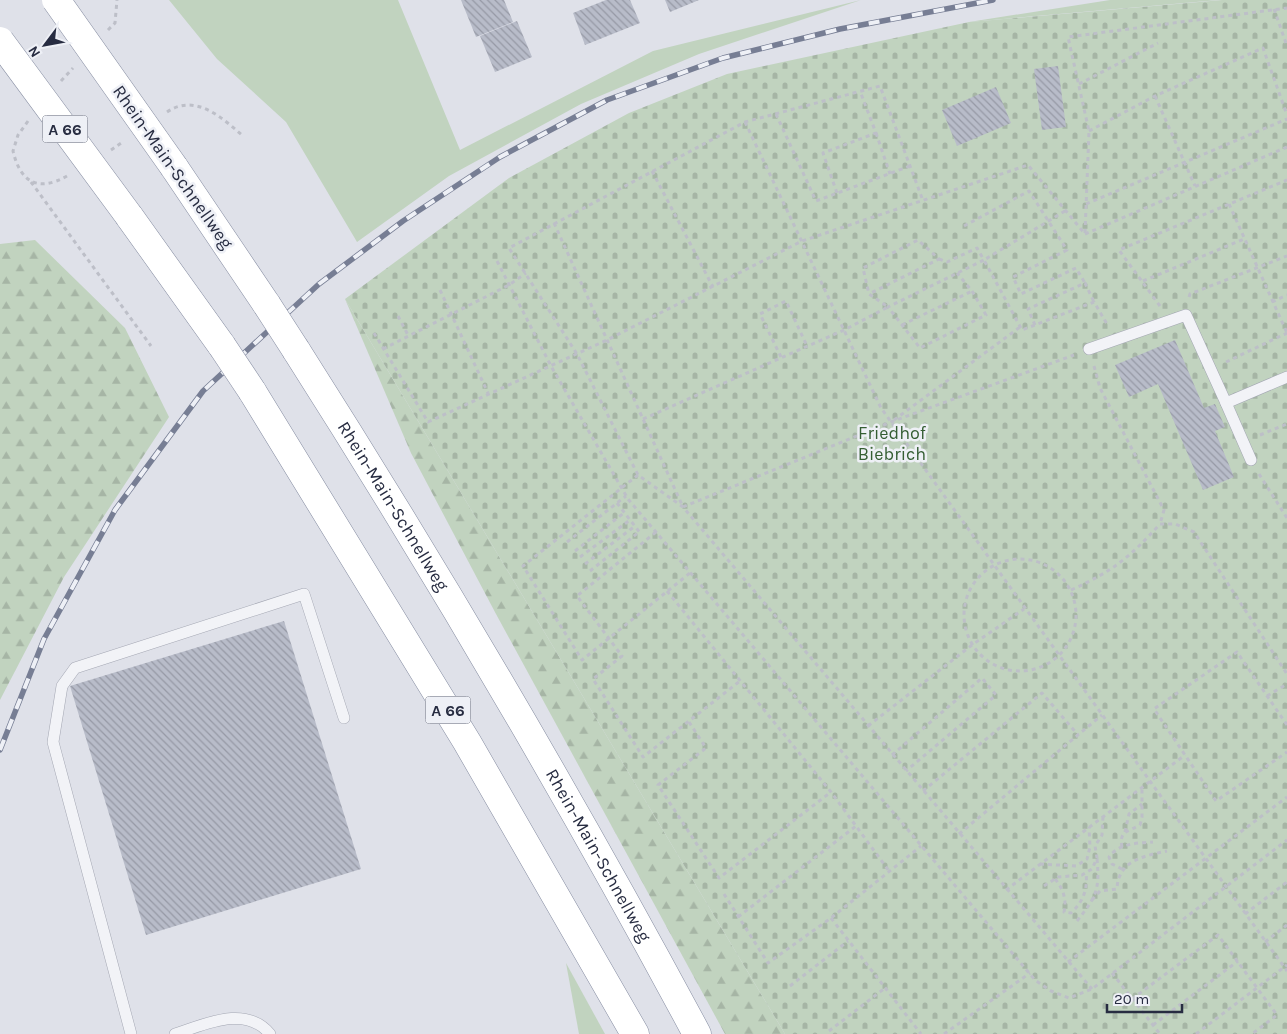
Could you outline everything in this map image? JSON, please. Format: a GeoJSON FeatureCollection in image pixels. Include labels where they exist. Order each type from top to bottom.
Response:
{"type":"FeatureCollection","features":[{"type":"Feature","properties":{"kind":"highway","name":"Rhein-Main-Schnellweg"},"geometry":{"type":"LineString","coordinates":[[56,0],[174,167],[267,305],[452,600],[643,931],[697,1034]]}},
{"type":"Feature","properties":{"kind":"highway","name":"A 66"},"geometry":{"type":"LineString","coordinates":[[0,42],[130,216],[252,391],[467,742],[635,1034]]}},
{"type":"Feature","properties":{"kind":"lane"},"geometry":{"type":"LineString","coordinates":[[1089,349],[1186,315],[1251,460]]}},
{"type":"Feature","properties":{"kind":"lane"},"geometry":{"type":"LineString","coordinates":[[1226,403],[1287,377]]}},
{"type":"Feature","properties":{"kind":"lane"},"geometry":{"type":"LineString","coordinates":[[130,1034],[53,742],[62,686],[75,668],[304,594],[344,718]]}},
{"type":"Feature","properties":{"kind":"lane"},"geometry":{"type":"LineString","coordinates":[[175,1034],[225,1018],[248,1020],[270,1034]]}},
{"type":"Feature","properties":{"kind":"path"},"geometry":{"type":"LineString","coordinates":[[102,37],[115,24],[117,0]]}},
{"type":"Feature","properties":{"kind":"path"},"geometry":{"type":"LineString","coordinates":[[1085,234],[1089,131],[1068,37],[1287,8]]}},
{"type":"Feature","properties":{"kind":"path"},"geometry":{"type":"LineString","coordinates":[[1274,9],[1287,46]]}},
{"type":"Feature","properties":{"kind":"path"},"geometry":{"type":"LineString","coordinates":[[1079,84],[1158,43]]}},
{"type":"Feature","properties":{"kind":"path"},"geometry":{"type":"LineString","coordinates":[[1086,204],[1287,117],[1263,48],[1155,96],[1089,131]]}},
{"type":"Feature","properties":{"kind":"path"},"geometry":{"type":"LineString","coordinates":[[57,85],[76,64]]}},
{"type":"Feature","properties":{"kind":"path"},"geometry":{"type":"LineString","coordinates":[[922,198],[880,86],[746,122],[509,248],[577,354],[638,475],[683,507],[1006,890],[1092,989]]}},
{"type":"Feature","properties":{"kind":"path"},"geometry":{"type":"LineString","coordinates":[[860,92],[890,174]]}},
{"type":"Feature","properties":{"kind":"path"},"geometry":{"type":"LineString","coordinates":[[1155,96],[1195,186]]}},
{"type":"Feature","properties":{"kind":"path"},"geometry":{"type":"LineString","coordinates":[[166,112],[175,107],[195,104],[220,116],[242,135]]}},
{"type":"Feature","properties":{"kind":"path"},"geometry":{"type":"LineString","coordinates":[[33,113],[18,135],[13,151],[22,176],[30,181],[41,183],[70,174]]}},
{"type":"Feature","properties":{"kind":"path"},"geometry":{"type":"LineString","coordinates":[[776,114],[816,201],[910,166]]}},
{"type":"Feature","properties":{"kind":"path"},"geometry":{"type":"LineString","coordinates":[[746,122],[881,408],[1205,860],[1286,968],[1196,1034]]}},
{"type":"Feature","properties":{"kind":"path"},"geometry":{"type":"LineString","coordinates":[[837,193],[823,153],[876,133]]}},
{"type":"Feature","properties":{"kind":"path"},"geometry":{"type":"LineString","coordinates":[[108,151],[125,140]]}},
{"type":"Feature","properties":{"kind":"path"},"geometry":{"type":"LineString","coordinates":[[1085,234],[1287,147]]}},
{"type":"Feature","properties":{"kind":"path"},"geometry":{"type":"LineString","coordinates":[[374,333],[428,422],[607,340],[802,241],[922,198],[1028,164],[1085,234]]}},
{"type":"Feature","properties":{"kind":"path"},"geometry":{"type":"LineString","coordinates":[[652,171],[713,287]]}},
{"type":"Feature","properties":{"kind":"path"},"geometry":{"type":"LineString","coordinates":[[1170,321],[1144,281],[1119,250],[1287,180]]}},
{"type":"Feature","properties":{"kind":"path"},"geometry":{"type":"LineString","coordinates":[[30,181],[151,346]]}},
{"type":"Feature","properties":{"kind":"path"},"geometry":{"type":"LineString","coordinates":[[964,226],[1029,191],[1067,250],[1013,277],[1021,294],[1076,268],[1117,340]]}},
{"type":"Feature","properties":{"kind":"path"},"geometry":{"type":"LineString","coordinates":[[1211,369],[1287,333],[1257,269],[1230,204]]}},
{"type":"Feature","properties":{"kind":"path"},"geometry":{"type":"LineString","coordinates":[[643,419],[844,330],[984,260],[1065,211]]}},
{"type":"Feature","properties":{"kind":"path"},"geometry":{"type":"LineString","coordinates":[[554,223],[683,507]]}},
{"type":"Feature","properties":{"kind":"path"},"geometry":{"type":"LineString","coordinates":[[1144,281],[1245,239]]}},
{"type":"Feature","properties":{"kind":"path"},"geometry":{"type":"LineString","coordinates":[[957,273],[972,291],[986,316],[920,348],[888,307],[870,294],[863,268],[918,240],[939,259],[948,262],[977,248],[1022,330],[1094,302]]}},
{"type":"Feature","properties":{"kind":"path"},"geometry":{"type":"LineString","coordinates":[[1186,315],[1190,294],[1287,256]]}},
{"type":"Feature","properties":{"kind":"path"},"geometry":{"type":"LineString","coordinates":[[870,294],[939,259]]}},
{"type":"Feature","properties":{"kind":"path"},"geometry":{"type":"LineString","coordinates":[[497,261],[551,366],[626,496],[1030,973],[1051,991],[1069,998],[1092,989],[1287,840]]}},
{"type":"Feature","properties":{"kind":"path"},"geometry":{"type":"LineString","coordinates":[[383,349],[509,285],[526,273]]}},
{"type":"Feature","properties":{"kind":"path"},"geometry":{"type":"LineString","coordinates":[[1035,325],[1028,308],[1085,283]]}},
{"type":"Feature","properties":{"kind":"path"},"geometry":{"type":"LineString","coordinates":[[440,290],[488,394]]}},
{"type":"Feature","properties":{"kind":"path"},"geometry":{"type":"LineString","coordinates":[[902,325],[972,291]]}},
{"type":"Feature","properties":{"kind":"path"},"geometry":{"type":"LineString","coordinates":[[1272,302],[1287,295]]}},
{"type":"Feature","properties":{"kind":"path"},"geometry":{"type":"LineString","coordinates":[[781,357],[760,314],[786,301],[807,346]]}},
{"type":"Feature","properties":{"kind":"path"},"geometry":{"type":"LineString","coordinates":[[398,316],[409,336]]}},
{"type":"Feature","properties":{"kind":"path"},"geometry":{"type":"LineString","coordinates":[[891,422],[1020,326]]}},
{"type":"Feature","properties":{"kind":"path"},"geometry":{"type":"LineString","coordinates":[[683,507],[891,422],[1089,349],[1100,388],[1164,510],[1160,524],[1132,555],[1101,576],[1071,590]]}},
{"type":"Feature","properties":{"kind":"path"},"geometry":{"type":"LineString","coordinates":[[1243,442],[1287,424]]}},
{"type":"Feature","properties":{"kind":"path"},"geometry":{"type":"LineString","coordinates":[[1251,460],[1287,518]]}},
{"type":"Feature","properties":{"kind":"path"},"geometry":{"type":"LineString","coordinates":[[638,475],[523,566],[582,660],[690,573]]}},
{"type":"Feature","properties":{"kind":"path"},"geometry":{"type":"LineString","coordinates":[[568,542],[626,496]]}},
{"type":"Feature","properties":{"kind":"path"},"geometry":{"type":"LineString","coordinates":[[590,571],[640,533],[617,503]]}},
{"type":"Feature","properties":{"kind":"path"},"geometry":{"type":"LineString","coordinates":[[574,551],[624,512]]}},
{"type":"Feature","properties":{"kind":"path"},"geometry":{"type":"LineString","coordinates":[[580,557],[630,520]]}},
{"type":"Feature","properties":{"kind":"path"},"geometry":{"type":"LineString","coordinates":[[1160,524],[1175,524],[1194,532],[1287,674]]}},
{"type":"Feature","properties":{"kind":"path"},"geometry":{"type":"LineString","coordinates":[[585,564],[635,526]]}},
{"type":"Feature","properties":{"kind":"path"},"geometry":{"type":"LineString","coordinates":[[656,532],[576,596],[622,656],[593,679],[643,757],[740,681]]}},
{"type":"Feature","properties":{"kind":"path"},"geometry":{"type":"LineString","coordinates":[[1011,559],[1028,559],[1046,565],[1060,575],[1071,590],[1076,607],[1076,625],[1070,642],[1060,656],[1046,666],[1030,672],[1013,672],[989,662],[972,645],[964,628],[964,609],[969,591],[979,576],[994,565],[1011,559]]}},
{"type":"Feature","properties":{"kind":"path"},"geometry":{"type":"LineString","coordinates":[[667,591],[831,792],[889,872]]}},
{"type":"Feature","properties":{"kind":"path"},"geometry":{"type":"LineString","coordinates":[[868,726],[972,645],[1024,608]]}},
{"type":"Feature","properties":{"kind":"path"},"geometry":{"type":"LineString","coordinates":[[1287,725],[1237,652],[1154,709],[1216,801],[1287,752]]}},
{"type":"Feature","properties":{"kind":"path"},"geometry":{"type":"LineString","coordinates":[[892,755],[982,678],[996,695],[906,771]]}},
{"type":"Feature","properties":{"kind":"path"},"geometry":{"type":"LineString","coordinates":[[1267,696],[1287,684]]}},
{"type":"Feature","properties":{"kind":"path"},"geometry":{"type":"LineString","coordinates":[[923,791],[1042,693],[1078,735]]}},
{"type":"Feature","properties":{"kind":"path"},"geometry":{"type":"LineString","coordinates":[[959,834],[1102,715]]}},
{"type":"Feature","properties":{"kind":"path"},"geometry":{"type":"LineString","coordinates":[[689,722],[706,748],[658,785],[719,878],[831,792]]}},
{"type":"Feature","properties":{"kind":"path"},"geometry":{"type":"LineString","coordinates":[[1006,890],[1185,754]]}},
{"type":"Feature","properties":{"kind":"path"},"geometry":{"type":"LineString","coordinates":[[1122,847],[1120,838],[1140,825],[1142,817],[1142,786]]}},
{"type":"Feature","properties":{"kind":"path"},"geometry":{"type":"LineString","coordinates":[[1068,962],[1287,797]]}},
{"type":"Feature","properties":{"kind":"path"},"geometry":{"type":"LineString","coordinates":[[1125,833],[1129,814],[1142,804]]}},
{"type":"Feature","properties":{"kind":"path"},"geometry":{"type":"LineString","coordinates":[[1092,900],[1099,882],[1095,846],[1102,835],[1103,816]]}},
{"type":"Feature","properties":{"kind":"path"},"geometry":{"type":"LineString","coordinates":[[738,917],[856,826]]}},
{"type":"Feature","properties":{"kind":"path"},"geometry":{"type":"LineString","coordinates":[[1040,864],[1076,866],[1087,859],[1090,847],[1088,827]]}},
{"type":"Feature","properties":{"kind":"path"},"geometry":{"type":"LineString","coordinates":[[1122,869],[1112,864],[1109,857],[1114,850],[1153,842]]}},
{"type":"Feature","properties":{"kind":"path"},"geometry":{"type":"LineString","coordinates":[[724,894],[768,963],[831,918],[921,846]]}},
{"type":"Feature","properties":{"kind":"path"},"geometry":{"type":"LineString","coordinates":[[1076,921],[1100,891],[1117,890],[1117,879],[1122,869],[1148,856],[1168,851]]}},
{"type":"Feature","properties":{"kind":"path"},"geometry":{"type":"LineString","coordinates":[[1044,886],[1055,879],[1086,873],[1092,869],[1097,858]]}},
{"type":"Feature","properties":{"kind":"path"},"geometry":{"type":"LineString","coordinates":[[1055,879],[1060,885],[1065,899],[1064,912],[1072,913],[1081,904],[1087,883],[1086,873]]}},
{"type":"Feature","properties":{"kind":"path"},"geometry":{"type":"LineString","coordinates":[[1245,914],[1287,882]]}},
{"type":"Feature","properties":{"kind":"path"},"geometry":{"type":"LineString","coordinates":[[831,918],[921,1034]]}},
{"type":"Feature","properties":{"kind":"path"},"geometry":{"type":"LineString","coordinates":[[1266,942],[1287,925]]}},
{"type":"Feature","properties":{"kind":"path"},"geometry":{"type":"LineString","coordinates":[[1132,999],[1218,935],[1277,1015],[1252,1034]]}},
{"type":"Feature","properties":{"kind":"path"},"geometry":{"type":"LineString","coordinates":[[790,986],[848,940]]}},
{"type":"Feature","properties":{"kind":"path"},"geometry":{"type":"LineString","coordinates":[[1153,1025],[1238,960]]}},
{"type":"Feature","properties":{"kind":"path"},"geometry":{"type":"LineString","coordinates":[[944,1034],[1030,973]]}},
{"type":"Feature","properties":{"kind":"path"},"geometry":{"type":"LineString","coordinates":[[1112,973],[1160,1034]]}},
{"type":"Feature","properties":{"kind":"path"},"geometry":{"type":"LineString","coordinates":[[829,1031],[885,988]]}},
{"type":"Feature","properties":{"kind":"green space"},"geometry":{"type":"Polygon","coordinates":[[[169,0],[398,0],[460,150],[653,51],[861,0],[699,54],[581,104],[449,176],[357,242],[286,122],[217,59],[169,0]]]}},
{"type":"Feature","properties":{"kind":"green space"},"geometry":{"type":"Polygon","coordinates":[[[1110,0],[1219,0],[969,22],[1110,0]]]}},
{"type":"Feature","properties":{"kind":"green space","name":"Friedhof Biebrich"},"geometry":{"type":"Polygon","coordinates":[[[1222,0],[1287,0],[1287,1034],[785,1034],[345,299],[509,178],[629,113],[727,74],[969,22],[1222,0]]]}},
{"type":"Feature","properties":{"kind":"green space"},"geometry":{"type":"Polygon","coordinates":[[[35,240],[125,328],[169,417],[64,577],[0,700],[0,244],[35,240]]]}},
{"type":"Feature","properties":{"kind":"green space"},"geometry":{"type":"Polygon","coordinates":[[[345,299],[785,1034],[725,1034],[496,614],[411,453],[345,299]]]}},
{"type":"Feature","properties":{"kind":"green space"},"geometry":{"type":"Polygon","coordinates":[[[566,963],[605,1034],[579,1034],[566,963]]]}},
{"type":"Feature","properties":{"kind":"building"},"geometry":{"type":"Polygon","coordinates":[[[461,0],[504,0],[513,22],[476,37],[461,0]]]}},
{"type":"Feature","properties":{"kind":"building"},"geometry":{"type":"Polygon","coordinates":[[[606,0],[630,0],[640,23],[585,45],[573,13],[606,0]]]}},
{"type":"Feature","properties":{"kind":"building"},"geometry":{"type":"Polygon","coordinates":[[[665,0],[699,0],[670,12],[665,0]]]}},
{"type":"Feature","properties":{"kind":"building"},"geometry":{"type":"Polygon","coordinates":[[[517,21],[532,57],[495,72],[480,36],[517,21]]]}},
{"type":"Feature","properties":{"kind":"building"},"geometry":{"type":"Polygon","coordinates":[[[1058,66],[1066,127],[1042,130],[1034,69],[1058,66]]]}},
{"type":"Feature","properties":{"kind":"building"},"geometry":{"type":"Polygon","coordinates":[[[996,87],[1011,123],[957,146],[942,110],[996,87]]]}},
{"type":"Feature","properties":{"kind":"building"},"geometry":{"type":"Polygon","coordinates":[[[1175,340],[1204,408],[1215,404],[1225,427],[1215,431],[1234,477],[1203,490],[1158,384],[1129,397],[1115,365],[1175,340]]]}},
{"type":"Feature","properties":{"kind":"building"},"geometry":{"type":"Polygon","coordinates":[[[284,621],[361,869],[146,935],[70,686],[284,621]]]}},
{"type":"Feature","properties":{"kind":"railway"},"geometry":{"type":"LineString","coordinates":[[0,750],[44,639],[115,510],[203,391],[319,284],[403,221],[500,157],[607,100],[723,58],[840,29],[993,0]]}}]}
